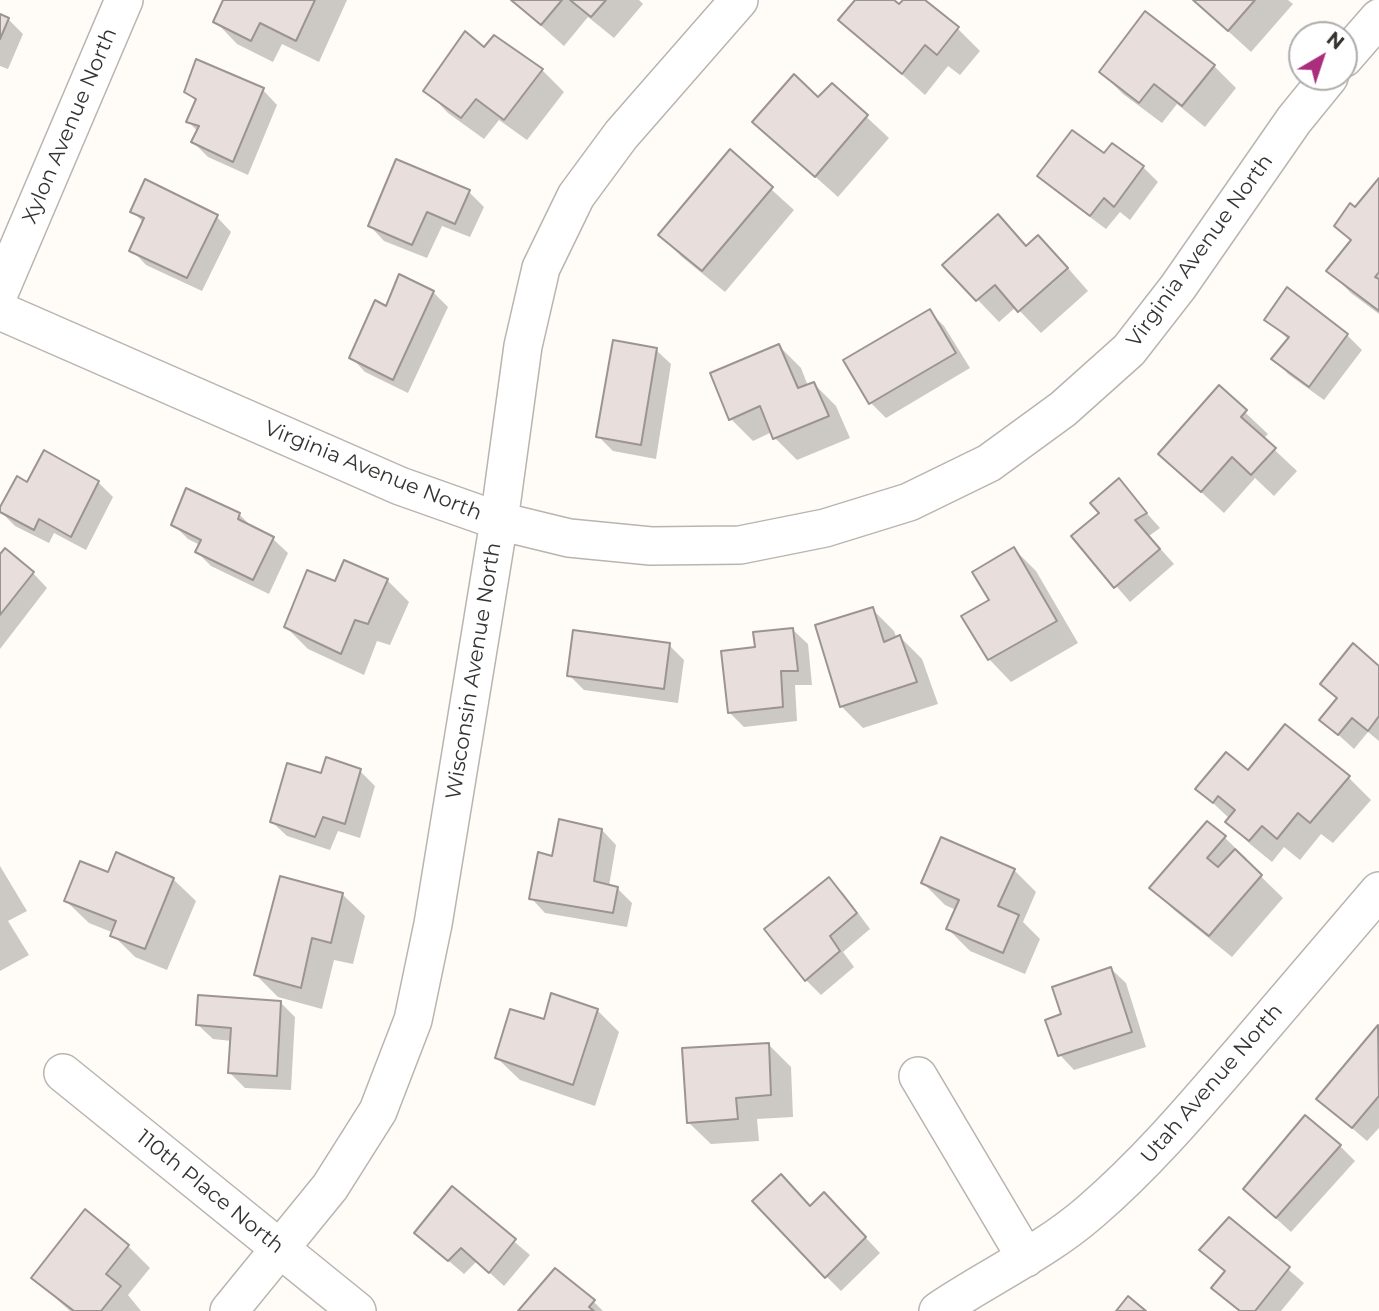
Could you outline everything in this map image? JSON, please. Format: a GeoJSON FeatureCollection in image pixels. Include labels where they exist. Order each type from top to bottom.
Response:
{"type":"FeatureCollection","features":[{"type":"Feature","properties":{"kind":"street","name":"Xylon Avenue North"},"geometry":{"type":"LineString","coordinates":[[0,291],[124,0]]}},
{"type":"Feature","properties":{"kind":"street","name":"Wisconsin Avenue North"},"geometry":{"type":"LineString","coordinates":[[229,1311],[330,1187],[378,1111],[413,1020],[433,924],[499,521],[523,346],[541,268],[576,196],[614,145],[739,0]]}},
{"type":"Feature","properties":{"kind":"street"},"geometry":{"type":"LineString","coordinates":[[1358,42],[1379,18]]}},
{"type":"Feature","properties":{"kind":"street","name":"Virginia Avenue North"},"geometry":{"type":"LineString","coordinates":[[0,310],[400,486],[499,521],[569,538],[651,546],[740,545],[825,528],[909,502],[989,463],[1063,409],[1129,350],[1178,287],[1294,120],[1318,91]]}},
{"type":"Feature","properties":{"kind":"street","name":"Utah Avenue North"},"geometry":{"type":"LineString","coordinates":[[938,1311],[1026,1258],[1088,1214],[1137,1170],[1191,1112],[1379,891]]}},
{"type":"Feature","properties":{"kind":"street","name":"110th Place North"},"geometry":{"type":"LineString","coordinates":[[63,1073],[357,1311]]}},
{"type":"Feature","properties":{"kind":"street"},"geometry":{"type":"LineString","coordinates":[[918,1076],[1026,1258]]}},
{"type":"Feature","properties":{"kind":"building"},"geometry":{"type":"Polygon","coordinates":[[[223,0],[315,0],[296,41],[260,23],[251,41],[213,22],[223,0]]]}},
{"type":"Feature","properties":{"kind":"building"},"geometry":{"type":"Polygon","coordinates":[[[511,0],[562,0],[541,25],[511,0]]]}},
{"type":"Feature","properties":{"kind":"building"},"geometry":{"type":"Polygon","coordinates":[[[570,0],[606,0],[591,17],[570,0]]]}},
{"type":"Feature","properties":{"kind":"building"},"geometry":{"type":"Polygon","coordinates":[[[855,0],[894,0],[899,4],[903,0],[925,0],[959,27],[937,55],[925,45],[902,74],[838,20],[855,0]]]}},
{"type":"Feature","properties":{"kind":"building"},"geometry":{"type":"Polygon","coordinates":[[[1193,0],[1255,0],[1228,31],[1193,0]]]}},
{"type":"Feature","properties":{"kind":"building"},"geometry":{"type":"Polygon","coordinates":[[[1145,11],[1215,65],[1182,106],[1154,84],[1139,103],[1099,72],[1145,11]]]}},
{"type":"Feature","properties":{"kind":"building"},"geometry":{"type":"Polygon","coordinates":[[[0,14],[9,18],[0,39],[0,14]]]}},
{"type":"Feature","properties":{"kind":"building"},"geometry":{"type":"Polygon","coordinates":[[[465,31],[484,47],[494,35],[543,69],[504,120],[476,99],[461,118],[423,91],[465,31]]]}},
{"type":"Feature","properties":{"kind":"building"},"geometry":{"type":"Polygon","coordinates":[[[196,59],[264,88],[233,162],[191,142],[199,126],[186,122],[196,99],[184,92],[196,59]]]}},
{"type":"Feature","properties":{"kind":"building"},"geometry":{"type":"Polygon","coordinates":[[[794,74],[818,97],[832,83],[868,115],[815,177],[752,122],[794,74]]]}},
{"type":"Feature","properties":{"kind":"building"},"geometry":{"type":"Polygon","coordinates":[[[1072,130],[1104,153],[1112,143],[1144,166],[1114,207],[1104,198],[1090,216],[1037,176],[1072,130]]]}},
{"type":"Feature","properties":{"kind":"building"},"geometry":{"type":"Polygon","coordinates":[[[730,149],[773,187],[702,271],[658,235],[730,149]]]}},
{"type":"Feature","properties":{"kind":"building"},"geometry":{"type":"Polygon","coordinates":[[[396,159],[470,190],[455,224],[427,212],[412,245],[368,226],[396,159]]]}},
{"type":"Feature","properties":{"kind":"building"},"geometry":{"type":"Polygon","coordinates":[[[1379,178],[1379,272],[1375,277],[1379,279],[1379,311],[1326,271],[1351,240],[1334,226],[1350,203],[1355,207],[1379,178]]]}},
{"type":"Feature","properties":{"kind":"building"},"geometry":{"type":"Polygon","coordinates":[[[145,179],[218,215],[187,278],[129,251],[144,218],[130,212],[145,179]]]}},
{"type":"Feature","properties":{"kind":"building"},"geometry":{"type":"Polygon","coordinates":[[[998,214],[1026,246],[1038,235],[1068,268],[1018,312],[995,285],[976,301],[942,265],[998,214]]]}},
{"type":"Feature","properties":{"kind":"building"},"geometry":{"type":"Polygon","coordinates":[[[399,274],[434,291],[393,380],[349,358],[375,300],[386,306],[399,274]]]}},
{"type":"Feature","properties":{"kind":"building"},"geometry":{"type":"Polygon","coordinates":[[[1287,287],[1348,334],[1309,387],[1271,359],[1289,337],[1264,320],[1287,287]]]}},
{"type":"Feature","properties":{"kind":"building"},"geometry":{"type":"Polygon","coordinates":[[[930,309],[956,353],[869,404],[843,360],[930,309]]]}},
{"type":"Feature","properties":{"kind":"building"},"geometry":{"type":"Polygon","coordinates":[[[613,340],[657,348],[641,445],[596,437],[613,340]]]}},
{"type":"Feature","properties":{"kind":"building"},"geometry":{"type":"Polygon","coordinates":[[[779,344],[798,388],[814,382],[829,416],[773,439],[760,406],[729,420],[710,373],[779,344]]]}},
{"type":"Feature","properties":{"kind":"building"},"geometry":{"type":"Polygon","coordinates":[[[1219,385],[1247,410],[1241,417],[1276,448],[1251,475],[1232,457],[1201,492],[1158,454],[1219,385]]]}},
{"type":"Feature","properties":{"kind":"building"},"geometry":{"type":"Polygon","coordinates":[[[44,450],[99,481],[71,537],[39,519],[34,530],[0,512],[0,507],[17,476],[27,482],[44,450]]]}},
{"type":"Feature","properties":{"kind":"building"},"geometry":{"type":"Polygon","coordinates":[[[1119,478],[1147,513],[1135,520],[1160,549],[1114,588],[1071,536],[1099,513],[1090,503],[1119,478]]]}},
{"type":"Feature","properties":{"kind":"building"},"geometry":{"type":"Polygon","coordinates":[[[186,488],[240,513],[238,519],[274,537],[253,580],[195,552],[201,540],[171,525],[186,488]]]}},
{"type":"Feature","properties":{"kind":"building"},"geometry":{"type":"Polygon","coordinates":[[[1014,547],[1057,621],[988,660],[961,616],[989,600],[972,572],[1014,547]]]}},
{"type":"Feature","properties":{"kind":"building"},"geometry":{"type":"Polygon","coordinates":[[[5,548],[34,572],[0,615],[0,554],[5,548]]]}},
{"type":"Feature","properties":{"kind":"building"},"geometry":{"type":"Polygon","coordinates":[[[344,560],[388,579],[368,624],[355,620],[341,654],[284,627],[307,570],[335,581],[344,560]]]}},
{"type":"Feature","properties":{"kind":"building"},"geometry":{"type":"Polygon","coordinates":[[[873,607],[884,642],[900,635],[917,682],[840,707],[815,625],[873,607]]]}},
{"type":"Feature","properties":{"kind":"building"},"geometry":{"type":"Polygon","coordinates":[[[793,628],[798,671],[781,671],[783,707],[728,713],[721,651],[755,647],[753,632],[793,628]]]}},
{"type":"Feature","properties":{"kind":"building"},"geometry":{"type":"Polygon","coordinates":[[[573,630],[670,643],[664,689],[567,676],[573,630]]]}},
{"type":"Feature","properties":{"kind":"building"},"geometry":{"type":"Polygon","coordinates":[[[1353,643],[1379,666],[1379,716],[1368,731],[1352,718],[1338,735],[1319,720],[1337,698],[1320,684],[1353,643]]]}},
{"type":"Feature","properties":{"kind":"building"},"geometry":{"type":"Polygon","coordinates":[[[1285,724],[1350,776],[1310,823],[1298,813],[1277,839],[1262,826],[1249,841],[1225,822],[1235,810],[1218,796],[1213,803],[1195,789],[1226,752],[1248,770],[1285,724]]]}},
{"type":"Feature","properties":{"kind":"building"},"geometry":{"type":"Polygon","coordinates":[[[326,757],[361,769],[345,824],[323,817],[315,837],[270,822],[287,763],[321,773],[326,757]]]}},
{"type":"Feature","properties":{"kind":"building"},"geometry":{"type":"Polygon","coordinates":[[[559,819],[602,829],[594,881],[618,887],[613,913],[529,899],[538,852],[552,856],[559,819]]]}},
{"type":"Feature","properties":{"kind":"building"},"geometry":{"type":"Polygon","coordinates":[[[1207,821],[1226,836],[1207,858],[1218,867],[1235,849],[1262,875],[1209,936],[1149,888],[1207,821]]]}},
{"type":"Feature","properties":{"kind":"building"},"geometry":{"type":"Polygon","coordinates":[[[941,837],[1015,869],[998,906],[1019,915],[1003,953],[946,929],[959,900],[921,883],[941,837]]]}},
{"type":"Feature","properties":{"kind":"building"},"geometry":{"type":"Polygon","coordinates":[[[116,852],[174,878],[145,949],[110,936],[116,921],[64,901],[80,861],[108,872],[116,852]]]}},
{"type":"Feature","properties":{"kind":"building"},"geometry":{"type":"Polygon","coordinates":[[[280,876],[343,893],[331,943],[312,938],[301,988],[254,975],[280,876]]]}},
{"type":"Feature","properties":{"kind":"building"},"geometry":{"type":"Polygon","coordinates":[[[829,877],[857,913],[830,936],[840,951],[805,981],[764,929],[829,877]]]}},
{"type":"Feature","properties":{"kind":"building"},"geometry":{"type":"Polygon","coordinates":[[[1111,967],[1132,1032],[1058,1056],[1045,1020],[1061,1014],[1052,987],[1111,967]]]}},
{"type":"Feature","properties":{"kind":"building"},"geometry":{"type":"Polygon","coordinates":[[[551,993],[598,1009],[573,1085],[495,1058],[510,1009],[544,1019],[551,993]]]}},
{"type":"Feature","properties":{"kind":"building"},"geometry":{"type":"Polygon","coordinates":[[[198,995],[281,1001],[277,1076],[228,1073],[231,1028],[196,1025],[198,995]]]}},
{"type":"Feature","properties":{"kind":"building"},"geometry":{"type":"Polygon","coordinates":[[[1378,1025],[1379,1096],[1352,1128],[1316,1099],[1378,1025]]]}},
{"type":"Feature","properties":{"kind":"building"},"geometry":{"type":"Polygon","coordinates":[[[769,1043],[771,1095],[736,1098],[738,1119],[687,1123],[682,1048],[769,1043]]]}},
{"type":"Feature","properties":{"kind":"building"},"geometry":{"type":"Polygon","coordinates":[[[1305,1115],[1341,1145],[1276,1218],[1243,1189],[1305,1115]]]}},
{"type":"Feature","properties":{"kind":"building"},"geometry":{"type":"Polygon","coordinates":[[[781,1174],[810,1206],[824,1192],[866,1237],[825,1278],[752,1201],[781,1174]]]}},
{"type":"Feature","properties":{"kind":"building"},"geometry":{"type":"Polygon","coordinates":[[[452,1186],[516,1239],[489,1273],[461,1248],[448,1261],[414,1233],[452,1186]]]}},
{"type":"Feature","properties":{"kind":"building"},"geometry":{"type":"Polygon","coordinates":[[[85,1209],[129,1245],[106,1274],[121,1286],[101,1311],[74,1311],[31,1278],[85,1209]]]}},
{"type":"Feature","properties":{"kind":"building"},"geometry":{"type":"Polygon","coordinates":[[[1229,1217],[1290,1267],[1255,1311],[1240,1311],[1211,1288],[1225,1271],[1199,1250],[1229,1217]]]}},
{"type":"Feature","properties":{"kind":"building"},"geometry":{"type":"Polygon","coordinates":[[[555,1268],[595,1300],[589,1307],[594,1311],[518,1311],[555,1268]]]}},
{"type":"Feature","properties":{"kind":"building"},"geometry":{"type":"Polygon","coordinates":[[[1128,1296],[1146,1311],[1116,1311],[1128,1296]]]}}]}
